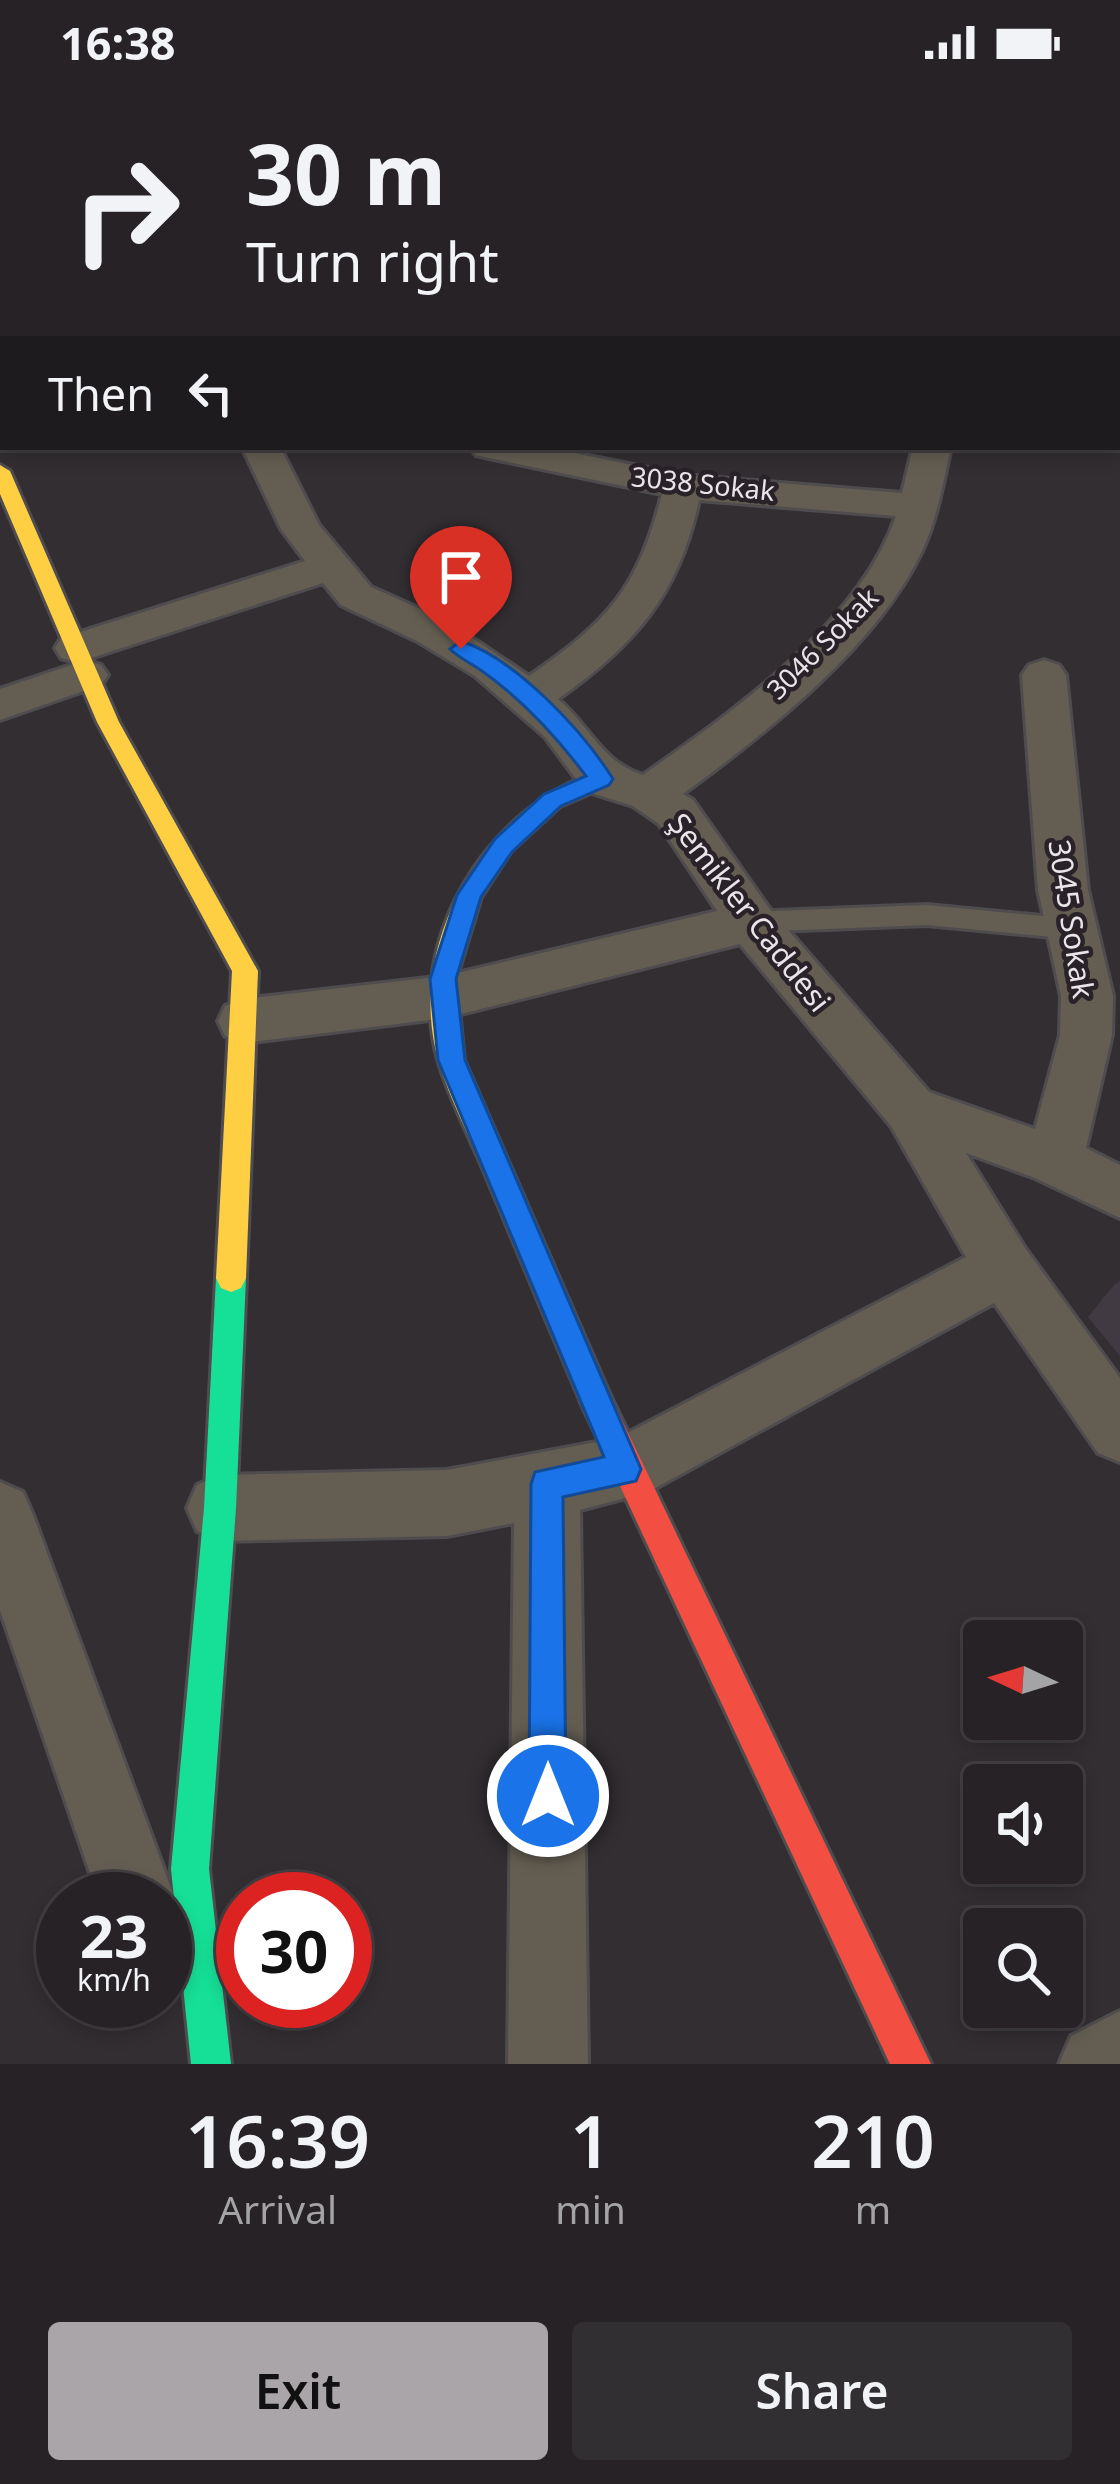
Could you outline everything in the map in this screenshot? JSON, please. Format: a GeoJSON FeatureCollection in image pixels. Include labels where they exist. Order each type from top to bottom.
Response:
{"type":"FeatureCollection","features":[{"type":"Feature","properties":{"kind":"street"},"geometry":{"type":"LineString","coordinates":[[263,450],[301,529],[356,596],[432,631],[490,666],[561,726],[601,779],[552,800],[503,845],[470,895],[443,979],[451,1060],[625,1469],[911,2064]]}},
{"type":"Feature","properties":{"kind":"street","name":"3038 Sokak"},"geometry":{"type":"LineString","coordinates":[[504,450],[683,487],[918,506]]}},
{"type":"Feature","properties":{"kind":"street","name":"3046 Sokak"},"geometry":{"type":"LineString","coordinates":[[650,794],[710,752],[825,646],[888,575],[918,506],[931,450]]}},
{"type":"Feature","properties":{"kind":"street"},"geometry":{"type":"LineString","coordinates":[[0,471],[81,662],[245,971],[220,1508],[190,1869],[207,2064]]}},
{"type":"Feature","properties":{"kind":"street"},"geometry":{"type":"LineString","coordinates":[[529,697],[628,620],[662,564],[683,487]]}},
{"type":"Feature","properties":{"kind":"street"},"geometry":{"type":"LineString","coordinates":[[0,705],[81,662],[329,567]]}},
{"type":"Feature","properties":{"kind":"street","name":"3045 Sokak"},"geometry":{"type":"LineString","coordinates":[[1044,674],[1063,890],[1087,996],[1086,1035],[1055,1160]]}},
{"type":"Feature","properties":{"kind":"street","name":"Şemikler Caddesi"},"geometry":{"type":"LineString","coordinates":[[601,779],[650,794],[676,812],[751,922],[910,1109],[1004,1267],[1120,1431]]}},
{"type":"Feature","properties":{"kind":"street"},"geometry":{"type":"LineString","coordinates":[[244,1021],[445,998],[751,922]]}},
{"type":"Feature","properties":{"kind":"street"},"geometry":{"type":"LineString","coordinates":[[910,1109],[1055,1160],[1120,1193]]}},
{"type":"Feature","properties":{"kind":"street"},"geometry":{"type":"LineString","coordinates":[[220,1508],[447,1503],[625,1469],[1004,1267]]}},
{"type":"Feature","properties":{"kind":"street"},"geometry":{"type":"LineString","coordinates":[[547,1484],[548,2064]]}},
{"type":"Feature","properties":{"kind":"street"},"geometry":{"type":"LineString","coordinates":[[0,1515],[127,1872]]}},
{"type":"Feature","properties":{"kind":"street"},"geometry":{"type":"LineString","coordinates":[[191,2028],[207,2064]]}},
{"type":"Feature","properties":{"kind":"street"},"geometry":{"type":"LineString","coordinates":[[1100,2064],[1120,2051]]}},
{"type":"Feature","properties":{"kind":"lane"},"geometry":{"type":"LineString","coordinates":[[751,922],[927,915],[1072,929]]}},
{"type":"Feature","properties":{"kind":"traffic: fast"},"geometry":{"type":"LineString","coordinates":[[211,2064],[190,1869],[220,1508],[231,1278]]}},
{"type":"Feature","properties":{"kind":"traffic: slow"},"geometry":{"type":"LineString","coordinates":[[0,471],[108,722],[245,971],[231,1278]]}},
{"type":"Feature","properties":{"kind":"traffic: slow"},"geometry":{"type":"LineString","coordinates":[[596,1400],[451,1060],[443,979],[469,895],[503,845],[552,800],[601,779]]}},
{"type":"Feature","properties":{"kind":"traffic: jam"},"geometry":{"type":"LineString","coordinates":[[596,1400],[911,2064]]}},
{"type":"Feature","properties":{"kind":"route"},"geometry":{"type":"LineString","coordinates":[[461,649],[490,666],[561,726],[601,779],[552,800],[503,845],[470,895],[443,979],[451,1060],[625,1469],[547,1484],[548,1796]]}}]}
